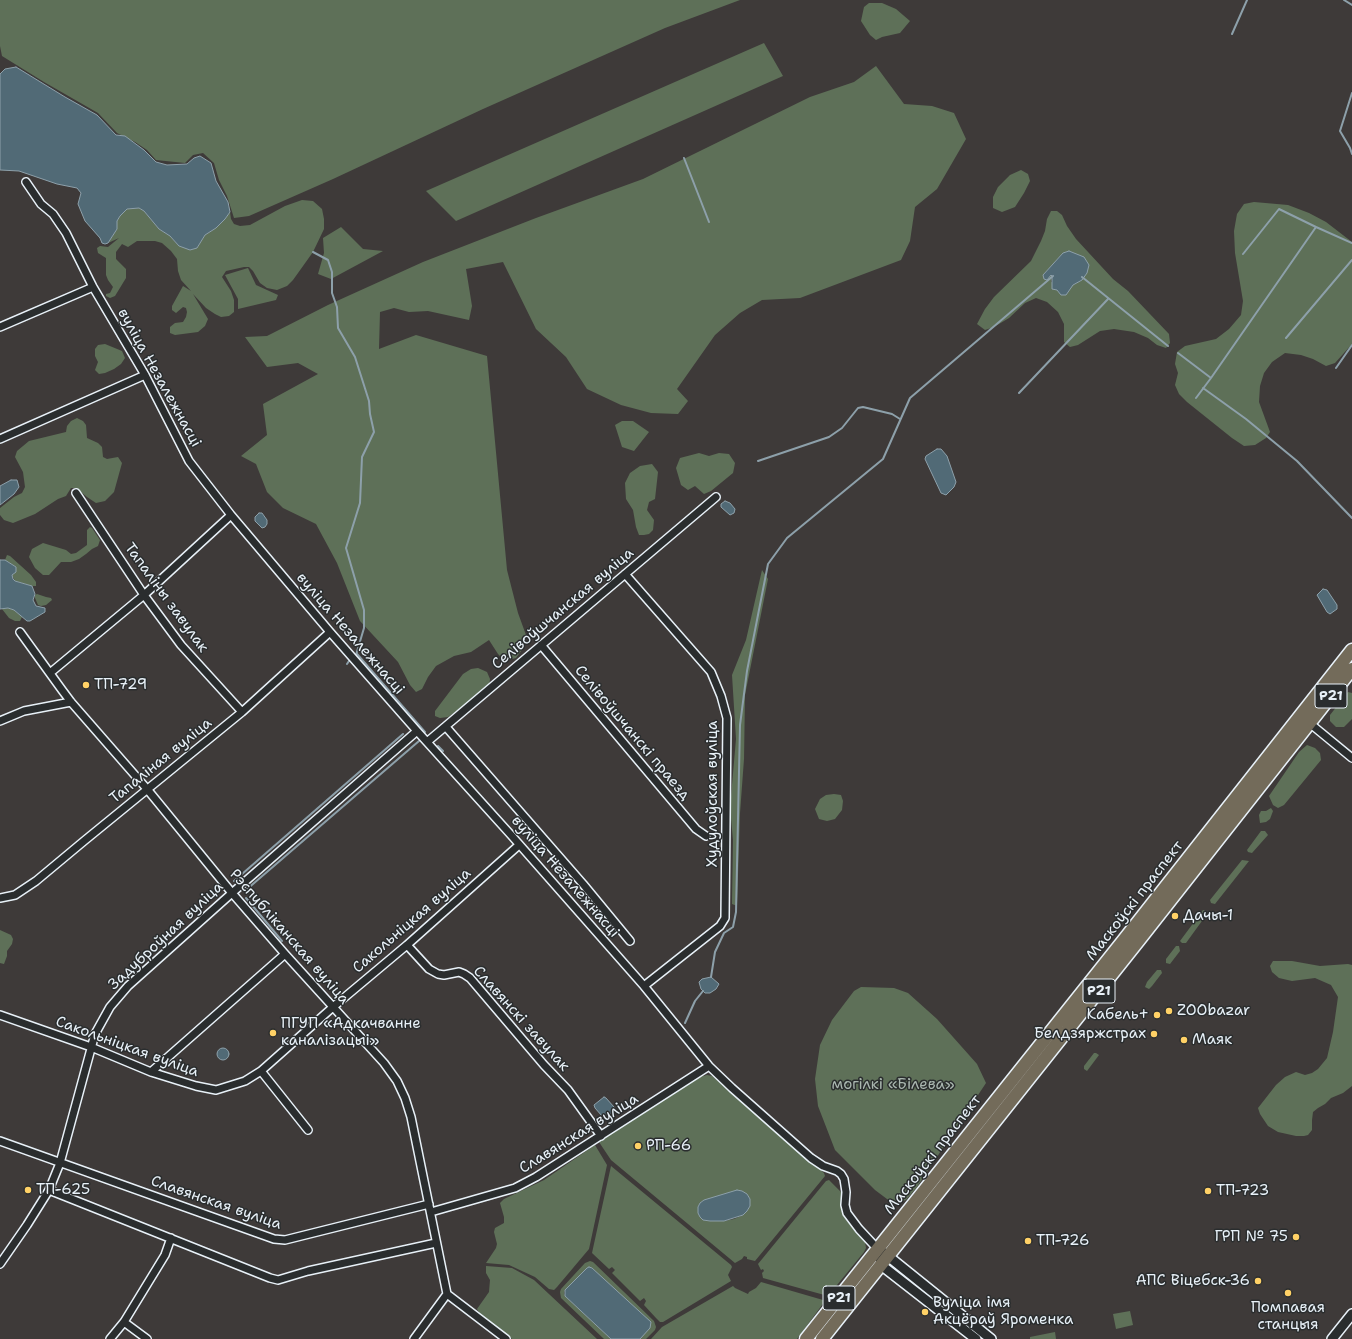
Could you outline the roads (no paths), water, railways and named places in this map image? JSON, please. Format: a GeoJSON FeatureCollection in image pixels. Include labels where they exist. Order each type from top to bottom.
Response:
{"type":"FeatureCollection","features":[{"type":"Feature","properties":{"kind":"main road","name":"Маскоўскі праспект"},"geometry":{"type":"LineString","coordinates":[[822,1339],[883,1257],[1045,1049],[1305,719],[1352,650]]}},
{"type":"Feature","properties":{"kind":"main road","name":"Маскоўскі праспект"},"geometry":{"type":"LineString","coordinates":[[1305,719],[1352,669]]}},
{"type":"Feature","properties":{"kind":"main road","name":"Маскоўскі праспект"},"geometry":{"type":"LineString","coordinates":[[806,1339],[883,1257]]}},
{"type":"Feature","properties":{"kind":"street","name":"вуліца Незалежнасці"},"geometry":{"type":"LineString","coordinates":[[26,182],[41,204],[53,214],[66,233],[93,287],[145,375],[189,461],[231,515],[330,632],[644,986],[709,1066],[811,1158],[823,1166],[837,1170],[841,1174],[844,1179],[846,1192],[845,1205],[847,1213],[883,1257]]}},
{"type":"Feature","properties":{"kind":"street"},"geometry":{"type":"LineString","coordinates":[[0,327],[93,287]]}},
{"type":"Feature","properties":{"kind":"street"},"geometry":{"type":"LineString","coordinates":[[0,440],[145,375]]}},
{"type":"Feature","properties":{"kind":"street","name":"Тапаліны завулак"},"geometry":{"type":"LineString","coordinates":[[76,493],[144,595],[181,645],[242,712]]}},
{"type":"Feature","properties":{"kind":"street","name":"Селівоўшчанская вуліца"},"geometry":{"type":"LineString","coordinates":[[427,742],[716,497]]}},
{"type":"Feature","properties":{"kind":"street"},"geometry":{"type":"LineString","coordinates":[[50,673],[144,595],[231,515]]}},
{"type":"Feature","properties":{"kind":"street","name":"Худулоўская вуліца"},"geometry":{"type":"LineString","coordinates":[[625,574],[711,672],[721,696],[727,718],[725,918],[720,926],[644,986]]}},
{"type":"Feature","properties":{"kind":"street","name":"Рэспубліканская вуліца"},"geometry":{"type":"LineString","coordinates":[[20,632],[71,702],[147,789],[232,893],[384,1063],[397,1081],[405,1098],[431,1212],[447,1294]]}},
{"type":"Feature","properties":{"kind":"street","name":"Тапаліная вуліца"},"geometry":{"type":"LineString","coordinates":[[0,898],[15,895],[36,881],[242,712],[330,632]]}},
{"type":"Feature","properties":{"kind":"street","name":"Селівоўшчанскі праезд"},"geometry":{"type":"LineString","coordinates":[[541,645],[696,829],[706,836]]}},
{"type":"Feature","properties":{"kind":"street"},"geometry":{"type":"LineString","coordinates":[[0,721],[24,711],[71,702]]}},
{"type":"Feature","properties":{"kind":"street"},"geometry":{"type":"LineString","coordinates":[[1305,719],[1352,758]]}},
{"type":"Feature","properties":{"kind":"street","name":"вуліца Незалежнасці"},"geometry":{"type":"LineString","coordinates":[[446,727],[583,884],[630,941]]}},
{"type":"Feature","properties":{"kind":"street","name":"Задуброўная вуліца"},"geometry":{"type":"LineString","coordinates":[[0,1264],[50,1190],[60,1163],[91,1047],[99,1025],[119,995],[232,893],[417,731]]}},
{"type":"Feature","properties":{"kind":"street","name":"Сакольніцкая вуліца"},"geometry":{"type":"LineString","coordinates":[[0,1015],[91,1047],[150,1072],[196,1086],[216,1090],[245,1081],[261,1071],[333,1007],[407,945],[519,845]]}},
{"type":"Feature","properties":{"kind":"street","name":"Славянскі завулак"},"geometry":{"type":"LineString","coordinates":[[407,945],[429,968],[438,974],[444,975],[459,972],[470,978],[544,1065],[568,1090],[601,1136]]}},
{"type":"Feature","properties":{"kind":"street"},"geometry":{"type":"LineString","coordinates":[[150,1072],[285,954]]}},
{"type":"Feature","properties":{"kind":"street","name":"Славянская вуліца"},"geometry":{"type":"LineString","coordinates":[[431,1212],[515,1188],[547,1171],[709,1066]]}},
{"type":"Feature","properties":{"kind":"street"},"geometry":{"type":"LineString","coordinates":[[261,1071],[308,1130]]}},
{"type":"Feature","properties":{"kind":"street","name":"Славянская вуліца"},"geometry":{"type":"LineString","coordinates":[[0,1141],[274,1239],[285,1240],[429,1204]]}},
{"type":"Feature","properties":{"kind":"street"},"geometry":{"type":"LineString","coordinates":[[50,1190],[278,1280],[308,1271],[436,1243]]}},
{"type":"Feature","properties":{"kind":"street"},"geometry":{"type":"LineString","coordinates":[[110,1339],[124,1322],[165,1255],[171,1238]]}},
{"type":"Feature","properties":{"kind":"street"},"geometry":{"type":"LineString","coordinates":[[883,1257],[977,1336],[991,1339]]}},
{"type":"Feature","properties":{"kind":"street"},"geometry":{"type":"LineString","coordinates":[[414,1339],[447,1294],[506,1339]]}},
{"type":"Feature","properties":{"kind":"street"},"geometry":{"type":"LineString","coordinates":[[1332,1339],[1352,1314]]}},
{"type":"Feature","properties":{"kind":"street"},"geometry":{"type":"LineString","coordinates":[[124,1322],[147,1339]]}},
{"type":"Feature","properties":{"kind":"water"},"geometry":{"type":"Polygon","coordinates":[[[16,67],[97,115],[116,135],[125,136],[144,150],[156,162],[167,165],[187,164],[194,158],[200,156],[211,163],[216,181],[228,202],[230,212],[216,228],[205,235],[197,248],[190,250],[179,246],[170,236],[159,229],[144,211],[139,208],[127,209],[117,221],[117,229],[108,243],[102,243],[100,238],[85,221],[78,204],[81,193],[77,188],[57,184],[19,171],[0,170],[0,74],[5,69],[16,67]]]}},
{"type":"Feature","properties":{"kind":"water"},"geometry":{"type":"Polygon","coordinates":[[[1069,251],[1084,257],[1089,265],[1087,273],[1082,280],[1073,285],[1066,295],[1061,295],[1057,290],[1052,289],[1052,276],[1051,275],[1047,280],[1044,279],[1043,275],[1063,253],[1069,251]]]}},
{"type":"Feature","properties":{"kind":"water"},"geometry":{"type":"Polygon","coordinates":[[[937,449],[941,449],[947,456],[956,482],[954,487],[946,495],[941,493],[925,459],[926,456],[937,449]]]}},
{"type":"Feature","properties":{"kind":"water"},"geometry":{"type":"Polygon","coordinates":[[[11,480],[17,480],[19,487],[14,494],[0,505],[0,486],[11,480]]]}},
{"type":"Feature","properties":{"kind":"water"},"geometry":{"type":"Polygon","coordinates":[[[725,501],[730,503],[735,509],[734,513],[730,515],[721,507],[721,504],[725,501]]]}},
{"type":"Feature","properties":{"kind":"water"},"geometry":{"type":"Polygon","coordinates":[[[259,513],[262,513],[267,520],[267,524],[262,528],[255,521],[255,517],[259,513]]]}},
{"type":"Feature","properties":{"kind":"water"},"geometry":{"type":"Polygon","coordinates":[[[0,560],[5,560],[16,567],[16,572],[12,575],[13,579],[32,586],[35,594],[33,600],[36,606],[45,608],[45,612],[30,621],[27,621],[14,610],[8,608],[0,609],[0,560]]]}},
{"type":"Feature","properties":{"kind":"water"},"geometry":{"type":"Polygon","coordinates":[[[1323,589],[1327,590],[1337,605],[1337,609],[1330,614],[1327,612],[1317,595],[1323,589]]]}},
{"type":"Feature","properties":{"kind":"water"},"geometry":{"type":"Polygon","coordinates":[[[711,977],[719,984],[716,989],[710,993],[705,993],[701,989],[699,982],[702,979],[711,977]]]}},
{"type":"Feature","properties":{"kind":"water"},"geometry":{"type":"Polygon","coordinates":[[[221,1048],[225,1048],[229,1054],[225,1060],[221,1060],[217,1056],[217,1052],[221,1048]]]}},
{"type":"Feature","properties":{"kind":"water"},"geometry":{"type":"Polygon","coordinates":[[[604,1097],[614,1107],[614,1111],[606,1117],[602,1116],[594,1105],[604,1097]]]}},
{"type":"Feature","properties":{"kind":"water"},"geometry":{"type":"Polygon","coordinates":[[[737,1190],[747,1194],[750,1199],[750,1206],[743,1215],[724,1221],[703,1220],[700,1217],[698,1207],[704,1200],[737,1190]]]}},
{"type":"Feature","properties":{"kind":"water"},"geometry":{"type":"Polygon","coordinates":[[[589,1267],[592,1268],[651,1322],[650,1328],[640,1339],[611,1339],[565,1296],[565,1290],[589,1267]]]}},
{"type":"Feature","properties":{"kind":"waterway"},"geometry":{"type":"LineString","coordinates":[[1232,34],[1247,0]]}},
{"type":"Feature","properties":{"kind":"waterway"},"geometry":{"type":"LineString","coordinates":[[1344,0],[1352,5]]}},
{"type":"Feature","properties":{"kind":"waterway"},"geometry":{"type":"LineString","coordinates":[[1352,93],[1340,131],[1352,154]]}},
{"type":"Feature","properties":{"kind":"waterway"},"geometry":{"type":"LineString","coordinates":[[684,158],[709,222]]}},
{"type":"Feature","properties":{"kind":"waterway"},"geometry":{"type":"LineString","coordinates":[[1243,254],[1279,209],[1316,227]]}},
{"type":"Feature","properties":{"kind":"waterway"},"geometry":{"type":"LineString","coordinates":[[1178,353],[1211,378],[1316,227],[1352,243]]}},
{"type":"Feature","properties":{"kind":"waterway"},"geometry":{"type":"LineString","coordinates":[[313,252],[328,260],[332,272],[332,293],[337,307],[338,328],[355,357],[369,401],[374,432],[362,457],[360,503],[346,548],[364,610],[364,628],[356,655]]}},
{"type":"Feature","properties":{"kind":"waterway"},"geometry":{"type":"LineString","coordinates":[[1286,338],[1352,260]]}},
{"type":"Feature","properties":{"kind":"waterway"},"geometry":{"type":"LineString","coordinates":[[711,977],[715,952],[724,933],[733,927],[736,912],[740,725],[747,671],[768,564],[787,538],[883,459],[910,398],[1053,276]]}},
{"type":"Feature","properties":{"kind":"waterway"},"geometry":{"type":"LineString","coordinates":[[1082,277],[1168,346]]}},
{"type":"Feature","properties":{"kind":"waterway"},"geometry":{"type":"LineString","coordinates":[[1019,393],[1108,299]]}},
{"type":"Feature","properties":{"kind":"waterway"},"geometry":{"type":"LineString","coordinates":[[1336,368],[1352,345]]}},
{"type":"Feature","properties":{"kind":"waterway"},"geometry":{"type":"LineString","coordinates":[[1196,398],[1211,378]]}},
{"type":"Feature","properties":{"kind":"waterway"},"geometry":{"type":"LineString","coordinates":[[1203,388],[1246,419],[1297,461],[1352,518]]}},
{"type":"Feature","properties":{"kind":"waterway"},"geometry":{"type":"LineString","coordinates":[[758,461],[829,437],[842,428],[858,408],[863,407],[892,414],[900,419]]}},
{"type":"Feature","properties":{"kind":"waterway"},"geometry":{"type":"LineString","coordinates":[[357,654],[425,732]]}},
{"type":"Feature","properties":{"kind":"waterway"},"geometry":{"type":"LineString","coordinates":[[234,881],[403,734]]}},
{"type":"Feature","properties":{"kind":"waterway"},"geometry":{"type":"LineString","coordinates":[[246,890],[419,741]]}},
{"type":"Feature","properties":{"kind":"waterway"},"geometry":{"type":"LineString","coordinates":[[438,746],[443,751]]}},
{"type":"Feature","properties":{"kind":"waterway"},"geometry":{"type":"LineString","coordinates":[[246,898],[282,941]]}},
{"type":"Feature","properties":{"kind":"waterway"},"geometry":{"type":"LineString","coordinates":[[685,1023],[695,1001],[703,991]]}},
{"type":"Feature","properties":{"kind":"place","name":"ТП-729"},"geometry":{"type":"Point","coordinates":[86,685]}},
{"type":"Feature","properties":{"kind":"place","name":"Дачы-1"},"geometry":{"type":"Point","coordinates":[1175,916]}},
{"type":"Feature","properties":{"kind":"place","name":"ZOObazar"},"geometry":{"type":"Point","coordinates":[1169,1011]}},
{"type":"Feature","properties":{"kind":"place","name":"Кабель+"},"geometry":{"type":"Point","coordinates":[1157,1015]}},
{"type":"Feature","properties":{"kind":"place","name":"ПГУП «Адкачванне каналізацыі»"},"geometry":{"type":"Point","coordinates":[273,1033]}},
{"type":"Feature","properties":{"kind":"place","name":"Белдзяржстрах"},"geometry":{"type":"Point","coordinates":[1154,1034]}},
{"type":"Feature","properties":{"kind":"place","name":"Маяк"},"geometry":{"type":"Point","coordinates":[1184,1040]}},
{"type":"Feature","properties":{"kind":"place","name":"РП-66"},"geometry":{"type":"Point","coordinates":[638,1146]}},
{"type":"Feature","properties":{"kind":"place","name":"ТП-625"},"geometry":{"type":"Point","coordinates":[28,1190]}},
{"type":"Feature","properties":{"kind":"place","name":"ТП-723"},"geometry":{"type":"Point","coordinates":[1208,1191]}},
{"type":"Feature","properties":{"kind":"place","name":"ГРП № 75"},"geometry":{"type":"Point","coordinates":[1296,1237]}},
{"type":"Feature","properties":{"kind":"place","name":"ТП-726"},"geometry":{"type":"Point","coordinates":[1028,1241]}},
{"type":"Feature","properties":{"kind":"place","name":"АПС Віцебск-36"},"geometry":{"type":"Point","coordinates":[1258,1281]}},
{"type":"Feature","properties":{"kind":"place","name":"Помпавая станцыя"},"geometry":{"type":"Point","coordinates":[1288,1293]}},
{"type":"Feature","properties":{"kind":"place","name":"Вуліца імя Акцёраў Яроменка"},"geometry":{"type":"Point","coordinates":[925,1312]}},
{"type":"Feature","properties":{"kind":"park label","name":"могілкі «Білева»"},"geometry":{"type":"Point","coordinates":[893,1085]}}]}
